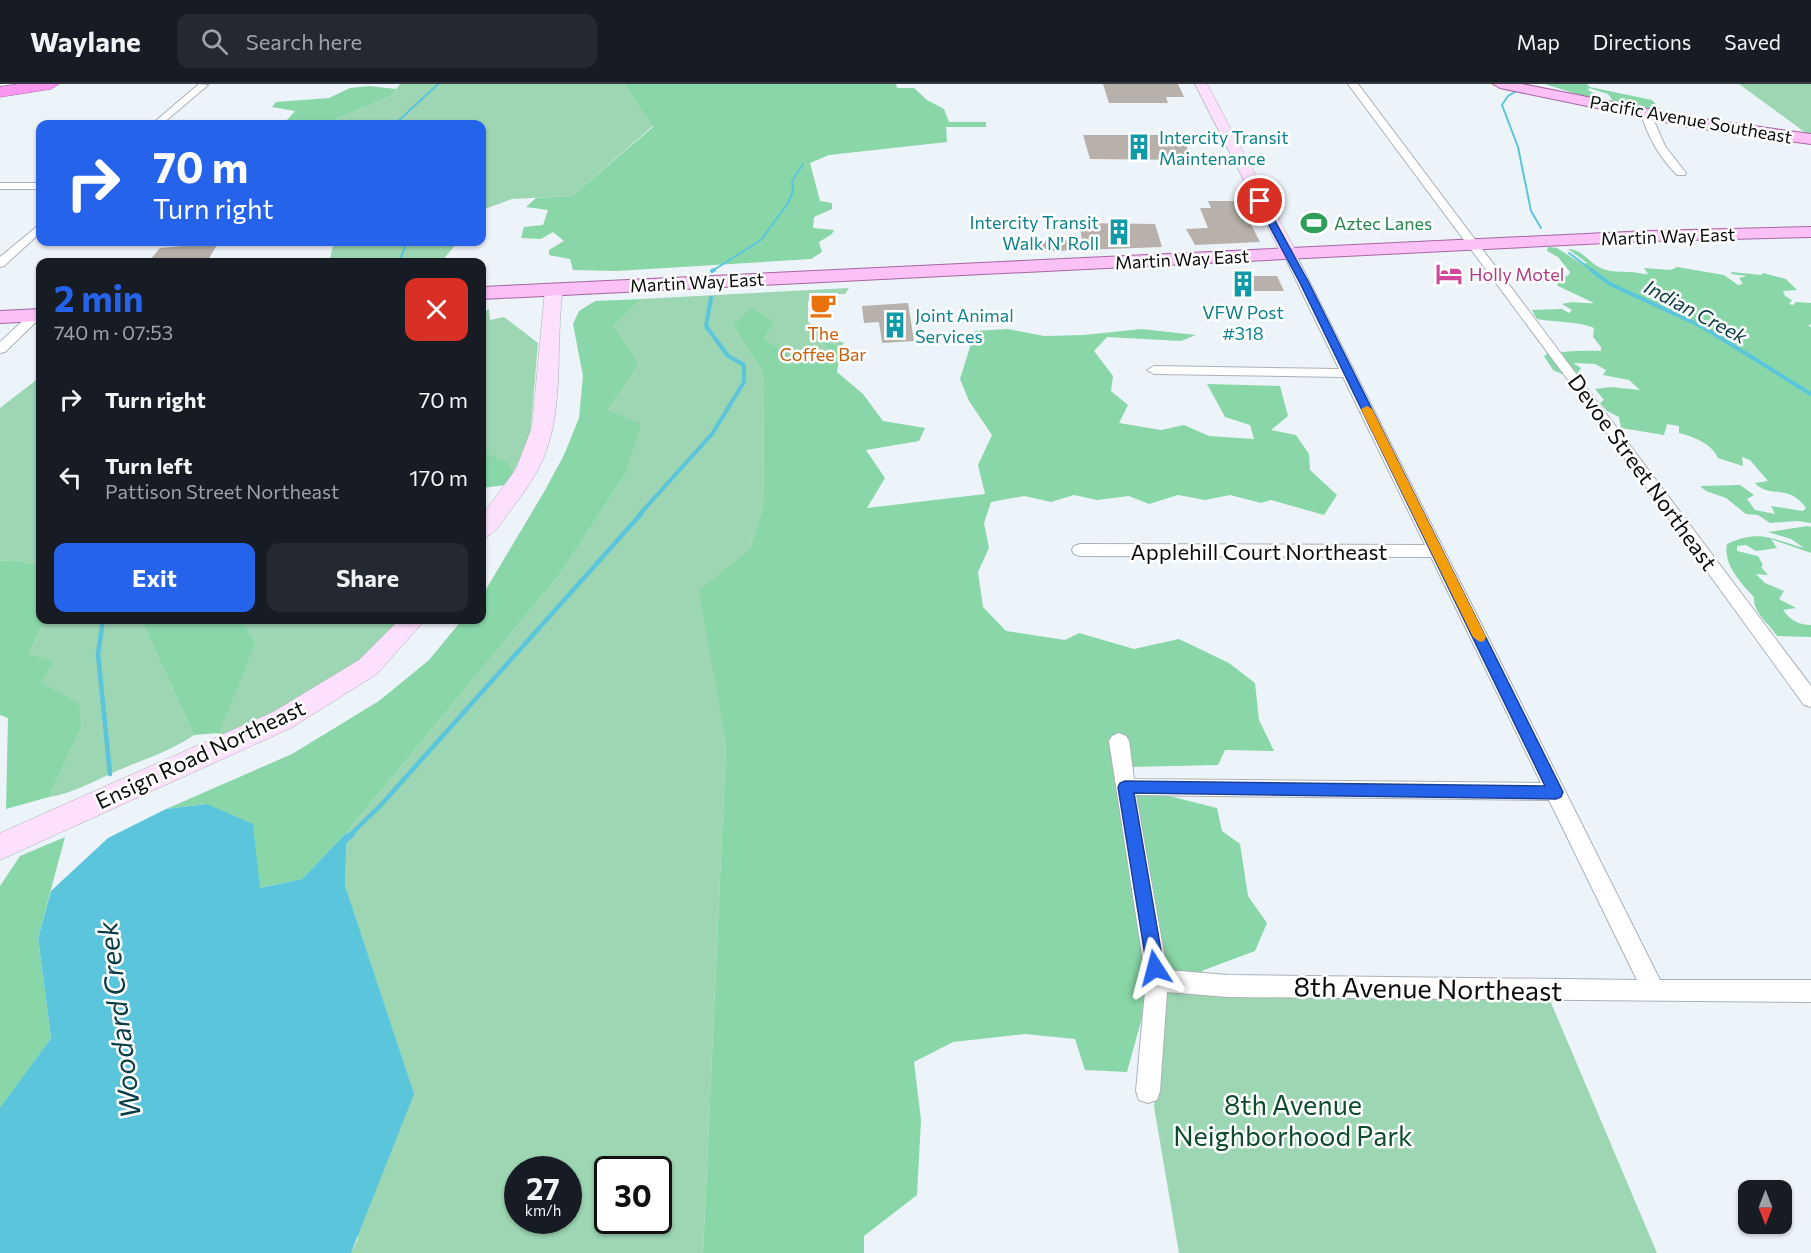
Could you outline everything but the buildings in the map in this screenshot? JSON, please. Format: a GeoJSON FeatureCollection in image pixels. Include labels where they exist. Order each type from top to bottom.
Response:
{"type":"FeatureCollection","features":[{"type":"Feature","properties":{"kind":"highway"},"geometry":{"type":"LineString","coordinates":[[0,85],[6,84]]}},
{"type":"Feature","properties":{"kind":"highway"},"geometry":{"type":"LineString","coordinates":[[0,93],[51,84]]}},
{"type":"Feature","properties":{"kind":"main road","name":"Pacific Avenue Southeast"},"geometry":{"type":"LineString","coordinates":[[1500,84],[1723,128],[1811,139]]}},
{"type":"Feature","properties":{"kind":"main road","name":"Martin Way East"},"geometry":{"type":"LineString","coordinates":[[486,293],[1647,236],[1811,232]]}},
{"type":"Feature","properties":{"kind":"main road"},"geometry":{"type":"LineString","coordinates":[[0,317],[36,316]]}},
{"type":"Feature","properties":{"kind":"street"},"geometry":{"type":"LineString","coordinates":[[1201,84],[1349,373],[1654,991]]}},
{"type":"Feature","properties":{"kind":"street","name":"Devoe Street Northeast"},"geometry":{"type":"LineString","coordinates":[[1353,84],[1811,700]]}},
{"type":"Feature","properties":{"kind":"street"},"geometry":{"type":"LineString","coordinates":[[163,120],[203,85]]}},
{"type":"Feature","properties":{"kind":"street"},"geometry":{"type":"LineString","coordinates":[[1646,114],[1672,164],[1681,173]]}},
{"type":"Feature","properties":{"kind":"street"},"geometry":{"type":"LineString","coordinates":[[0,186],[36,186]]}},
{"type":"Feature","properties":{"kind":"street"},"geometry":{"type":"LineString","coordinates":[[0,263],[36,231]]}},
{"type":"Feature","properties":{"kind":"street"},"geometry":{"type":"LineString","coordinates":[[486,526],[515,488],[537,448],[546,406],[554,289]]}},
{"type":"Feature","properties":{"kind":"street"},"geometry":{"type":"LineString","coordinates":[[0,349],[36,318]]}},
{"type":"Feature","properties":{"kind":"street"},"geometry":{"type":"LineString","coordinates":[[1154,370],[1349,373]]}},
{"type":"Feature","properties":{"kind":"street","name":"Applehill Court Northeast"},"geometry":{"type":"LineString","coordinates":[[1080,550],[1437,551]]}},
{"type":"Feature","properties":{"kind":"street","name":"Ensign Road Northeast"},"geometry":{"type":"LineString","coordinates":[[0,847],[282,720],[368,667],[409,624]]}},
{"type":"Feature","properties":{"kind":"street"},"geometry":{"type":"LineString","coordinates":[[1119,741],[1157,980],[1148,1091]]}},
{"type":"Feature","properties":{"kind":"street"},"geometry":{"type":"LineString","coordinates":[[1125,787],[1556,792]]}},
{"type":"Feature","properties":{"kind":"street","name":"8th Avenue Northeast"},"geometry":{"type":"LineString","coordinates":[[1157,980],[1228,986],[1811,991]]}},
{"type":"Feature","properties":{"kind":"green space"},"geometry":{"type":"Polygon","coordinates":[[[400,84],[624,84],[653,126],[572,196],[512,199],[486,209],[486,120],[334,120],[391,96],[400,84]]]}},
{"type":"Feature","properties":{"kind":"green space"},"geometry":{"type":"Polygon","coordinates":[[[624,84],[896,84],[897,88],[914,88],[927,100],[944,109],[949,122],[986,122],[986,127],[946,127],[947,142],[829,155],[810,163],[820,201],[832,203],[832,209],[814,217],[813,228],[834,230],[832,234],[819,242],[822,252],[811,259],[616,271],[573,270],[570,259],[549,255],[549,250],[564,241],[553,232],[541,239],[521,238],[524,227],[543,225],[548,210],[526,207],[536,198],[572,196],[653,127],[624,84]]]}},
{"type":"Feature","properties":{"kind":"green space"},"geometry":{"type":"Polygon","coordinates":[[[1545,84],[1587,84],[1590,87],[1652,100],[1661,110],[1660,112],[1639,108],[1632,103],[1613,101],[1608,94],[1589,88],[1588,90],[1599,96],[1598,98],[1592,99],[1545,84]]]}},
{"type":"Feature","properties":{"kind":"green space"},"geometry":{"type":"Polygon","coordinates":[[[1739,84],[1811,84],[1811,133],[1806,133],[1739,84]]]}},
{"type":"Feature","properties":{"kind":"green space"},"geometry":{"type":"Polygon","coordinates":[[[369,86],[396,89],[391,96],[334,120],[287,120],[295,111],[272,107],[276,102],[329,98],[350,88],[369,86]]]}},
{"type":"Feature","properties":{"kind":"green space"},"geometry":{"type":"Polygon","coordinates":[[[333,246],[455,246],[444,258],[330,258],[333,246]]]}},
{"type":"Feature","properties":{"kind":"green space"},"geometry":{"type":"Polygon","coordinates":[[[1548,247],[1557,248],[1582,264],[1587,263],[1568,249],[1577,251],[1597,266],[1613,271],[1648,274],[1644,268],[1671,270],[1677,267],[1724,275],[1738,285],[1743,284],[1739,278],[1747,276],[1731,274],[1732,272],[1761,275],[1763,273],[1786,279],[1797,290],[1783,291],[1785,296],[1792,300],[1789,304],[1811,303],[1811,324],[1808,326],[1811,327],[1811,523],[1797,521],[1770,523],[1758,515],[1746,514],[1726,498],[1706,491],[1700,486],[1740,485],[1754,495],[1747,499],[1755,510],[1775,514],[1771,506],[1803,511],[1806,508],[1800,500],[1793,496],[1766,490],[1755,483],[1768,481],[1750,460],[1742,457],[1743,466],[1718,458],[1707,445],[1679,433],[1679,426],[1667,424],[1664,435],[1621,428],[1619,417],[1607,411],[1600,403],[1604,400],[1595,389],[1611,387],[1640,390],[1629,380],[1603,375],[1606,370],[1595,364],[1573,363],[1581,368],[1577,374],[1565,371],[1562,374],[1553,370],[1544,356],[1547,354],[1601,351],[1601,347],[1593,337],[1594,328],[1575,323],[1537,319],[1532,310],[1562,309],[1569,313],[1572,310],[1562,304],[1594,303],[1558,286],[1556,281],[1543,282],[1538,278],[1550,277],[1554,273],[1568,276],[1570,272],[1558,257],[1547,251],[1548,247]]]}},
{"type":"Feature","properties":{"kind":"green space"},"geometry":{"type":"Polygon","coordinates":[[[849,288],[845,294],[814,294],[808,302],[808,321],[818,332],[844,343],[841,348],[820,338],[836,357],[792,355],[764,339],[775,323],[733,325],[763,374],[764,503],[750,548],[700,591],[726,746],[703,1253],[351,1253],[358,1238],[345,886],[347,832],[560,574],[625,475],[608,410],[639,364],[614,326],[641,299],[849,288]]]}},
{"type":"Feature","properties":{"kind":"green space"},"geometry":{"type":"Polygon","coordinates":[[[641,299],[614,326],[639,364],[608,410],[641,424],[625,475],[560,574],[347,832],[302,879],[260,888],[207,804],[166,809],[292,754],[379,701],[429,660],[459,624],[486,624],[486,589],[544,492],[564,455],[579,418],[583,376],[573,324],[579,311],[595,301],[641,299]]]}},
{"type":"Feature","properties":{"kind":"green space"},"geometry":{"type":"Polygon","coordinates":[[[752,308],[775,323],[764,339],[792,355],[835,357],[818,337],[841,348],[837,372],[863,394],[883,421],[925,428],[919,441],[866,450],[885,478],[867,508],[985,494],[978,465],[992,435],[969,401],[960,379],[975,331],[1008,329],[1044,336],[1084,335],[1141,329],[1196,335],[1181,341],[1107,337],[1094,351],[1113,376],[1111,391],[1128,405],[1119,423],[1161,430],[1184,425],[1209,436],[1254,439],[1250,425],[1225,417],[1207,384],[1280,386],[1288,416],[1271,430],[1296,435],[1309,454],[1310,470],[1337,495],[1324,515],[1271,500],[1261,503],[1230,495],[1205,500],[1178,495],[1149,504],[1129,496],[1097,500],[1074,495],[1051,502],[1024,496],[991,502],[984,523],[989,548],[978,572],[983,607],[1006,631],[1065,640],[1079,633],[1134,649],[1179,639],[1229,663],[1255,683],[1259,720],[1274,751],[1225,750],[1218,765],[1129,767],[1137,788],[1217,808],[1222,831],[1240,844],[1248,896],[1267,923],[1255,951],[1204,970],[1143,1014],[1127,1072],[1085,1070],[1075,1039],[1025,1034],[953,1042],[914,1062],[921,1120],[917,1195],[864,1236],[864,1253],[703,1253],[726,746],[699,591],[750,548],[764,503],[763,374],[733,325],[752,308]]]}},
{"type":"Feature","properties":{"kind":"green space"},"geometry":{"type":"Polygon","coordinates":[[[489,309],[490,320],[504,317],[538,343],[530,438],[513,473],[486,458],[486,311],[489,309]]]}},
{"type":"Feature","properties":{"kind":"green space"},"geometry":{"type":"Polygon","coordinates":[[[36,380],[36,564],[14,560],[0,561],[0,408],[36,380]]]}},
{"type":"Feature","properties":{"kind":"green space"},"geometry":{"type":"Polygon","coordinates":[[[486,453],[508,463],[513,473],[505,485],[486,487],[486,453]]]}},
{"type":"Feature","properties":{"kind":"green space"},"geometry":{"type":"Polygon","coordinates":[[[1811,527],[1811,553],[1771,539],[1777,548],[1756,551],[1746,545],[1737,546],[1737,551],[1758,556],[1763,565],[1761,567],[1768,575],[1756,574],[1765,583],[1784,591],[1779,599],[1796,608],[1783,610],[1786,614],[1799,623],[1811,625],[1811,637],[1777,636],[1756,608],[1754,597],[1730,566],[1726,551],[1727,544],[1738,539],[1757,536],[1774,539],[1804,548],[1791,539],[1768,532],[1811,527]]]}},
{"type":"Feature","properties":{"kind":"green space"},"geometry":{"type":"Polygon","coordinates":[[[14,560],[36,564],[36,624],[43,624],[29,654],[54,662],[41,683],[79,703],[81,728],[49,797],[6,809],[8,718],[0,715],[0,561],[14,560]]]}},
{"type":"Feature","properties":{"kind":"green space"},"geometry":{"type":"Polygon","coordinates":[[[43,624],[143,624],[194,735],[163,752],[80,788],[49,797],[81,728],[40,683],[29,654],[43,624]]]}},
{"type":"Feature","properties":{"kind":"green space"},"geometry":{"type":"Polygon","coordinates":[[[143,624],[244,624],[256,642],[219,733],[194,735],[143,624]]]}},
{"type":"Feature","properties":{"kind":"green space"},"geometry":{"type":"Polygon","coordinates":[[[244,624],[402,624],[365,662],[214,747],[230,700],[256,642],[244,624]]]}},
{"type":"Feature","properties":{"kind":"green space"},"geometry":{"type":"Polygon","coordinates":[[[65,837],[38,938],[51,1038],[0,1109],[0,886],[20,856],[65,837]]]}},
{"type":"Feature","properties":{"kind":"green space","name":"8th Avenue Neighborhood Park"},"geometry":{"type":"Polygon","coordinates":[[[1157,980],[1549,998],[1657,1253],[1179,1253],[1154,1107],[1161,1031],[1157,980]]]}},
{"type":"Feature","properties":{"kind":"water"},"geometry":{"type":"Polygon","coordinates":[[[207,804],[253,824],[260,888],[302,879],[347,832],[345,886],[414,1094],[351,1253],[0,1253],[0,1108],[51,1038],[38,938],[51,891],[108,838],[166,809],[207,804]]]}},
{"type":"Feature","properties":{"kind":"waterway","name":"Woodard Creek"},"geometry":{"type":"LineString","coordinates":[[399,120],[438,84]]}},
{"type":"Feature","properties":{"kind":"waterway","name":"Indian Creek"},"geometry":{"type":"LineString","coordinates":[[1515,92],[1508,96],[1502,105],[1518,147],[1531,211],[1541,228]]}},
{"type":"Feature","properties":{"kind":"waterway"},"geometry":{"type":"LineString","coordinates":[[714,270],[712,271],[761,240],[788,203],[793,191],[792,181],[803,164]]}},
{"type":"Feature","properties":{"kind":"waterway","name":"Woodard Creek"},"geometry":{"type":"LineString","coordinates":[[401,258],[405,246]]}},
{"type":"Feature","properties":{"kind":"waterway","name":"Indian Creek"},"geometry":{"type":"LineString","coordinates":[[1569,253],[1593,271]]}},
{"type":"Feature","properties":{"kind":"waterway","name":"Indian Creek"},"geometry":{"type":"LineString","coordinates":[[1591,270],[1610,284],[1703,327],[1811,394]]}},
{"type":"Feature","properties":{"kind":"waterway"},"geometry":{"type":"LineString","coordinates":[[639,515],[712,434],[744,382],[744,365],[728,356],[706,326],[711,298]]}},
{"type":"Feature","properties":{"kind":"waterway"},"geometry":{"type":"LineString","coordinates":[[350,835],[380,806],[641,514]]}},
{"type":"Feature","properties":{"kind":"waterway","name":"Woodard Creek"},"geometry":{"type":"LineString","coordinates":[[102,624],[98,654],[110,774]]}},
{"type":"Feature","properties":{"kind":"waterway"},"geometry":{"type":"LineString","coordinates":[[343,842],[352,834]]}},
{"type":"Feature","properties":{"kind":"slow traffic"},"geometry":{"type":"LineString","coordinates":[[1367,409],[1480,637]]}},
{"type":"Feature","properties":{"kind":"place","name":"Intercity Transit Maintenance"},"geometry":{"type":"Point","coordinates":[1139,147]}},
{"type":"Feature","properties":{"kind":"place","name":"Aztec Lanes"},"geometry":{"type":"Point","coordinates":[1314,223]}},
{"type":"Feature","properties":{"kind":"place","name":"Intercity Transit Walk N' Roll"},"geometry":{"type":"Point","coordinates":[1119,232]}},
{"type":"Feature","properties":{"kind":"place","name":"Holly Motel"},"geometry":{"type":"Point","coordinates":[1449,274]}},
{"type":"Feature","properties":{"kind":"place","name":"VFW Post #318"},"geometry":{"type":"Point","coordinates":[1243,284]}},
{"type":"Feature","properties":{"kind":"place","name":"The Coffee Bar"},"geometry":{"type":"Point","coordinates":[823,305]}},
{"type":"Feature","properties":{"kind":"place","name":"Joint Animal Services"},"geometry":{"type":"Point","coordinates":[895,325]}},
{"type":"Feature","properties":{"kind":"route"},"geometry":{"type":"LineString","coordinates":[[1155,968],[1125,787],[1556,792],[1297,268],[1260,201]]}}]}
